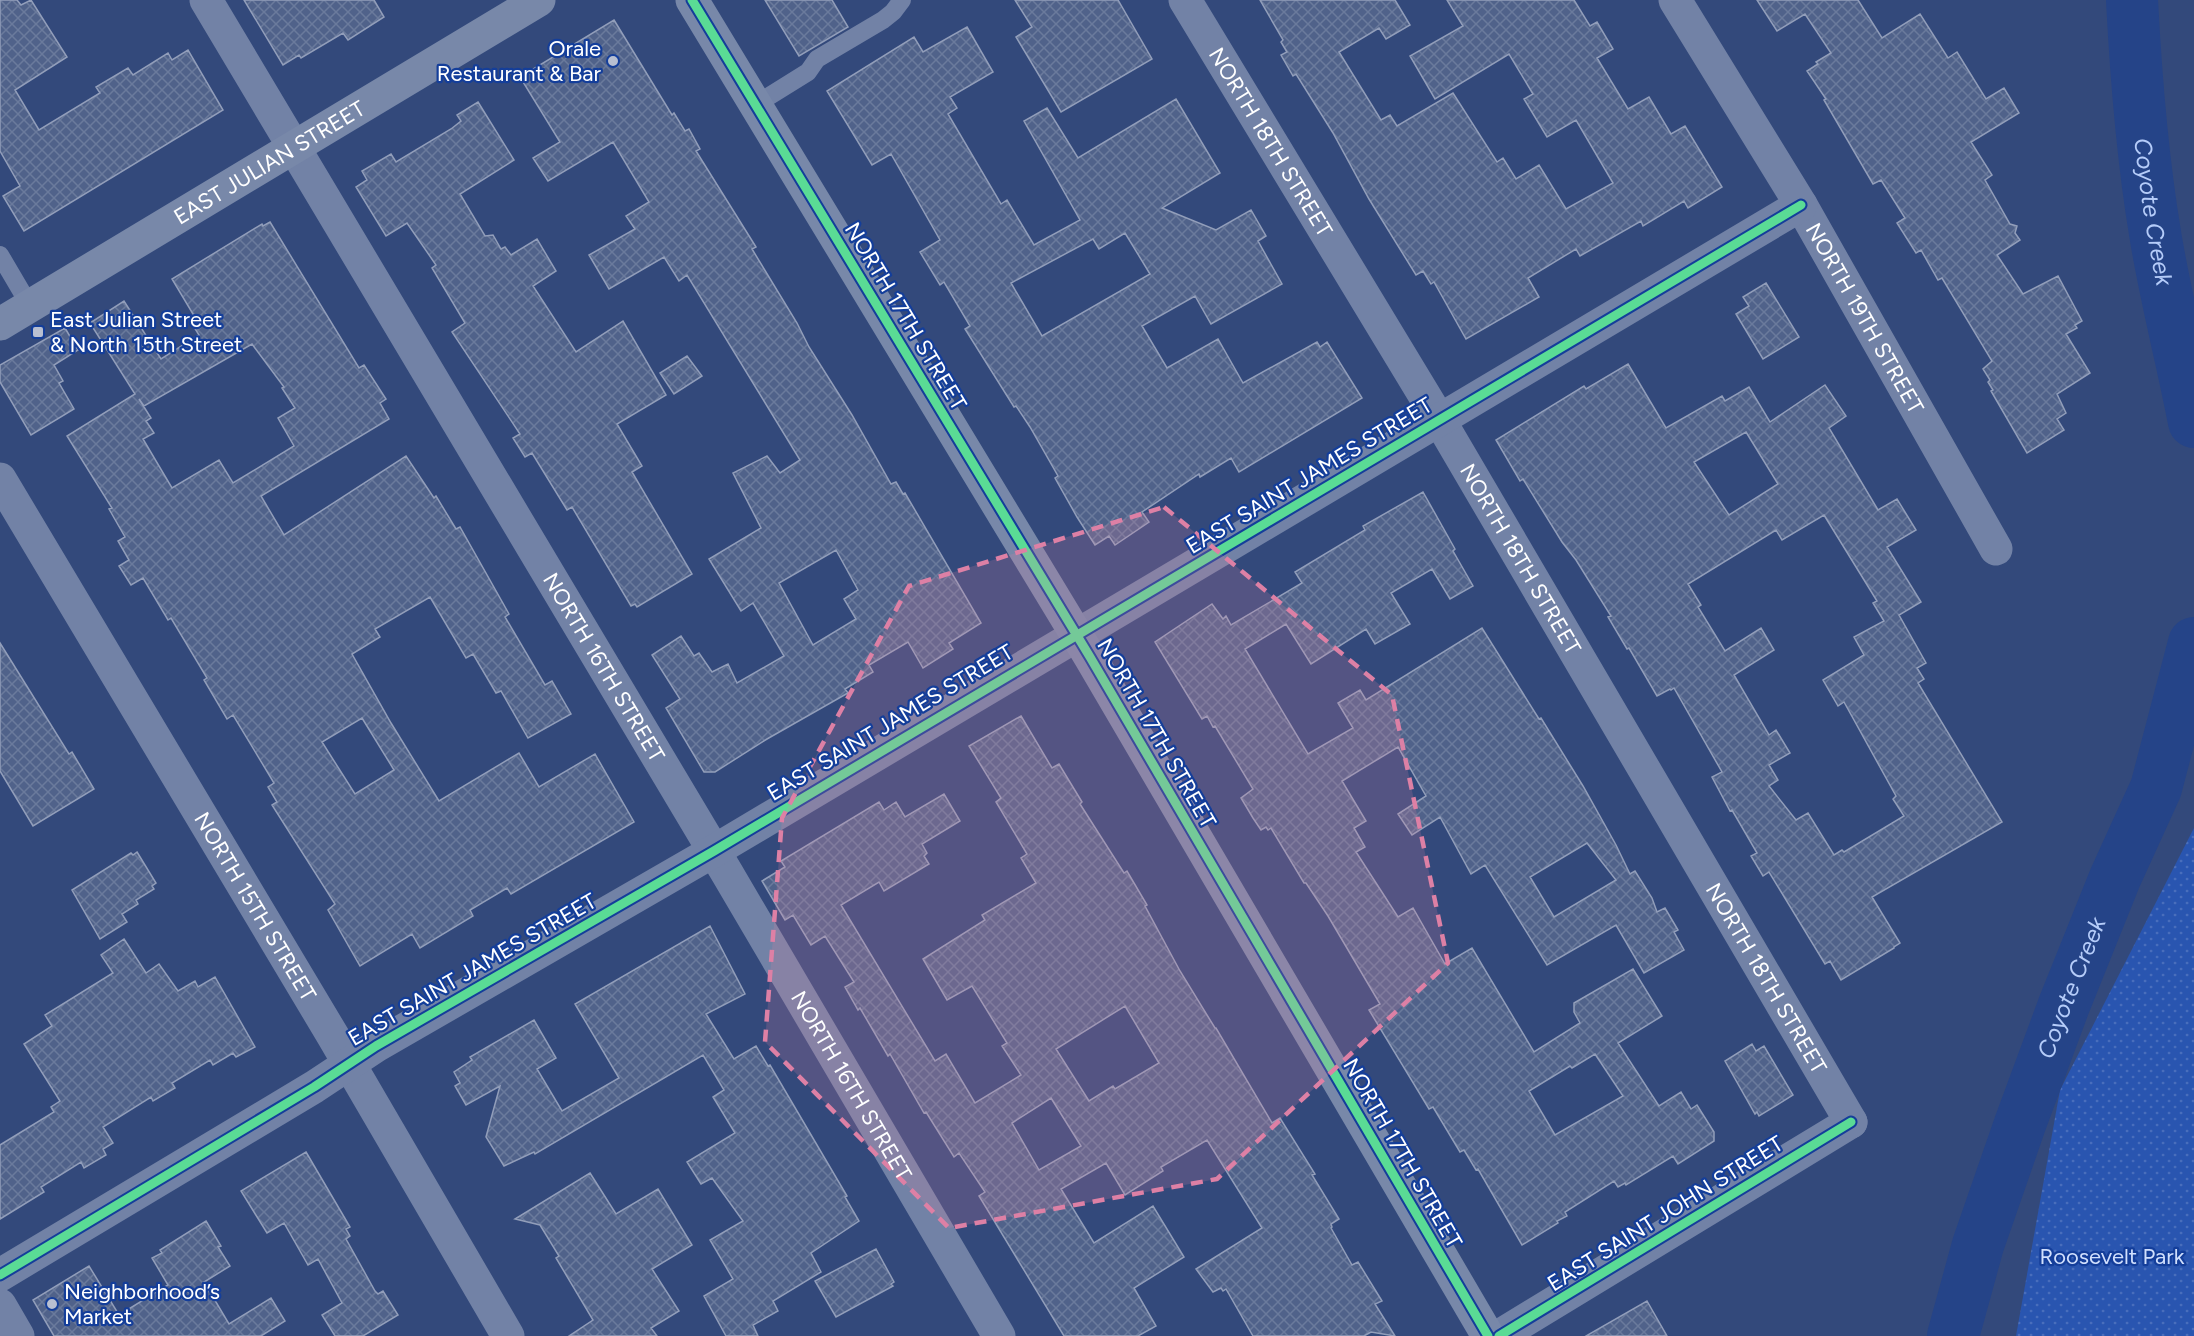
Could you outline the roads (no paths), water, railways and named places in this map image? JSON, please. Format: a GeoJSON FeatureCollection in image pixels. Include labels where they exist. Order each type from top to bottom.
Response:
{"type":"FeatureCollection","features":[{"type":"Feature","properties":{"kind":"main road","name":"EAST JULIAN STREET"},"geometry":{"type":"LineString","coordinates":[[0,324],[538,0]]}},
{"type":"Feature","properties":{"kind":"main road","name":"NORTH 17TH STREET"},"geometry":{"type":"LineString","coordinates":[[692,0],[1077,635],[1488,1336]]}},
{"type":"Feature","properties":{"kind":"street","name":"NORTH 16TH STREET"},"geometry":{"type":"LineString","coordinates":[[206,0],[714,851],[999,1336]]}},
{"type":"Feature","properties":{"kind":"street","name":"NORTH 18TH STREET"},"geometry":{"type":"LineString","coordinates":[[1185,0],[1440,421],[1851,1122]]}},
{"type":"Feature","properties":{"kind":"street","name":"NORTH 19TH STREET"},"geometry":{"type":"LineString","coordinates":[[1675,0],[1801,205],[1996,549]]}},
{"type":"Feature","properties":{"kind":"street","name":"EAST SAINT JAMES STREET"},"geometry":{"type":"LineString","coordinates":[[0,1275],[387,1040],[714,851],[1801,205]]}},
{"type":"Feature","properties":{"kind":"street","name":"NORTH 15TH STREET"},"geometry":{"type":"LineString","coordinates":[[0,479],[508,1336]]}},
{"type":"Feature","properties":{"kind":"street","name":"EAST SAINT JOHN STREET"},"geometry":{"type":"LineString","coordinates":[[1499,1336],[1851,1122]]}},
{"type":"Feature","properties":{"kind":"street"},"geometry":{"type":"LineString","coordinates":[[0,1305],[18,1336]]}},
{"type":"Feature","properties":{"kind":"lane"},"geometry":{"type":"LineString","coordinates":[[755,105],[808,72],[817,59],[883,20],[902,0]]}},
{"type":"Feature","properties":{"kind":"lane"},"geometry":{"type":"LineString","coordinates":[[0,255],[30,306]]}},
{"type":"Feature","properties":{"kind":"waterway","name":"Coyote Creek"},"geometry":{"type":"LineString","coordinates":[[2132,0],[2140,116],[2150,204],[2194,422]]}},
{"type":"Feature","properties":{"kind":"waterway","name":"Coyote Creek"},"geometry":{"type":"LineString","coordinates":[[1953,1336],[1978,1245],[2064,1005],[2115,878],[2156,788],[2194,643]]}},
{"type":"Feature","properties":{"kind":"place","name":"Orale Restaurant & Bar"},"geometry":{"type":"Point","coordinates":[613,61]}},
{"type":"Feature","properties":{"kind":"place","name":"East Julian Street & North 15th Street"},"geometry":{"type":"Point","coordinates":[38,332]}},
{"type":"Feature","properties":{"kind":"place","name":"Neighborhood’s Market"},"geometry":{"type":"Point","coordinates":[52,1304]}},
{"type":"Feature","properties":{"kind":"park label","name":"Roosevelt Park"},"geometry":{"type":"Point","coordinates":[2112,1256]}}]}
